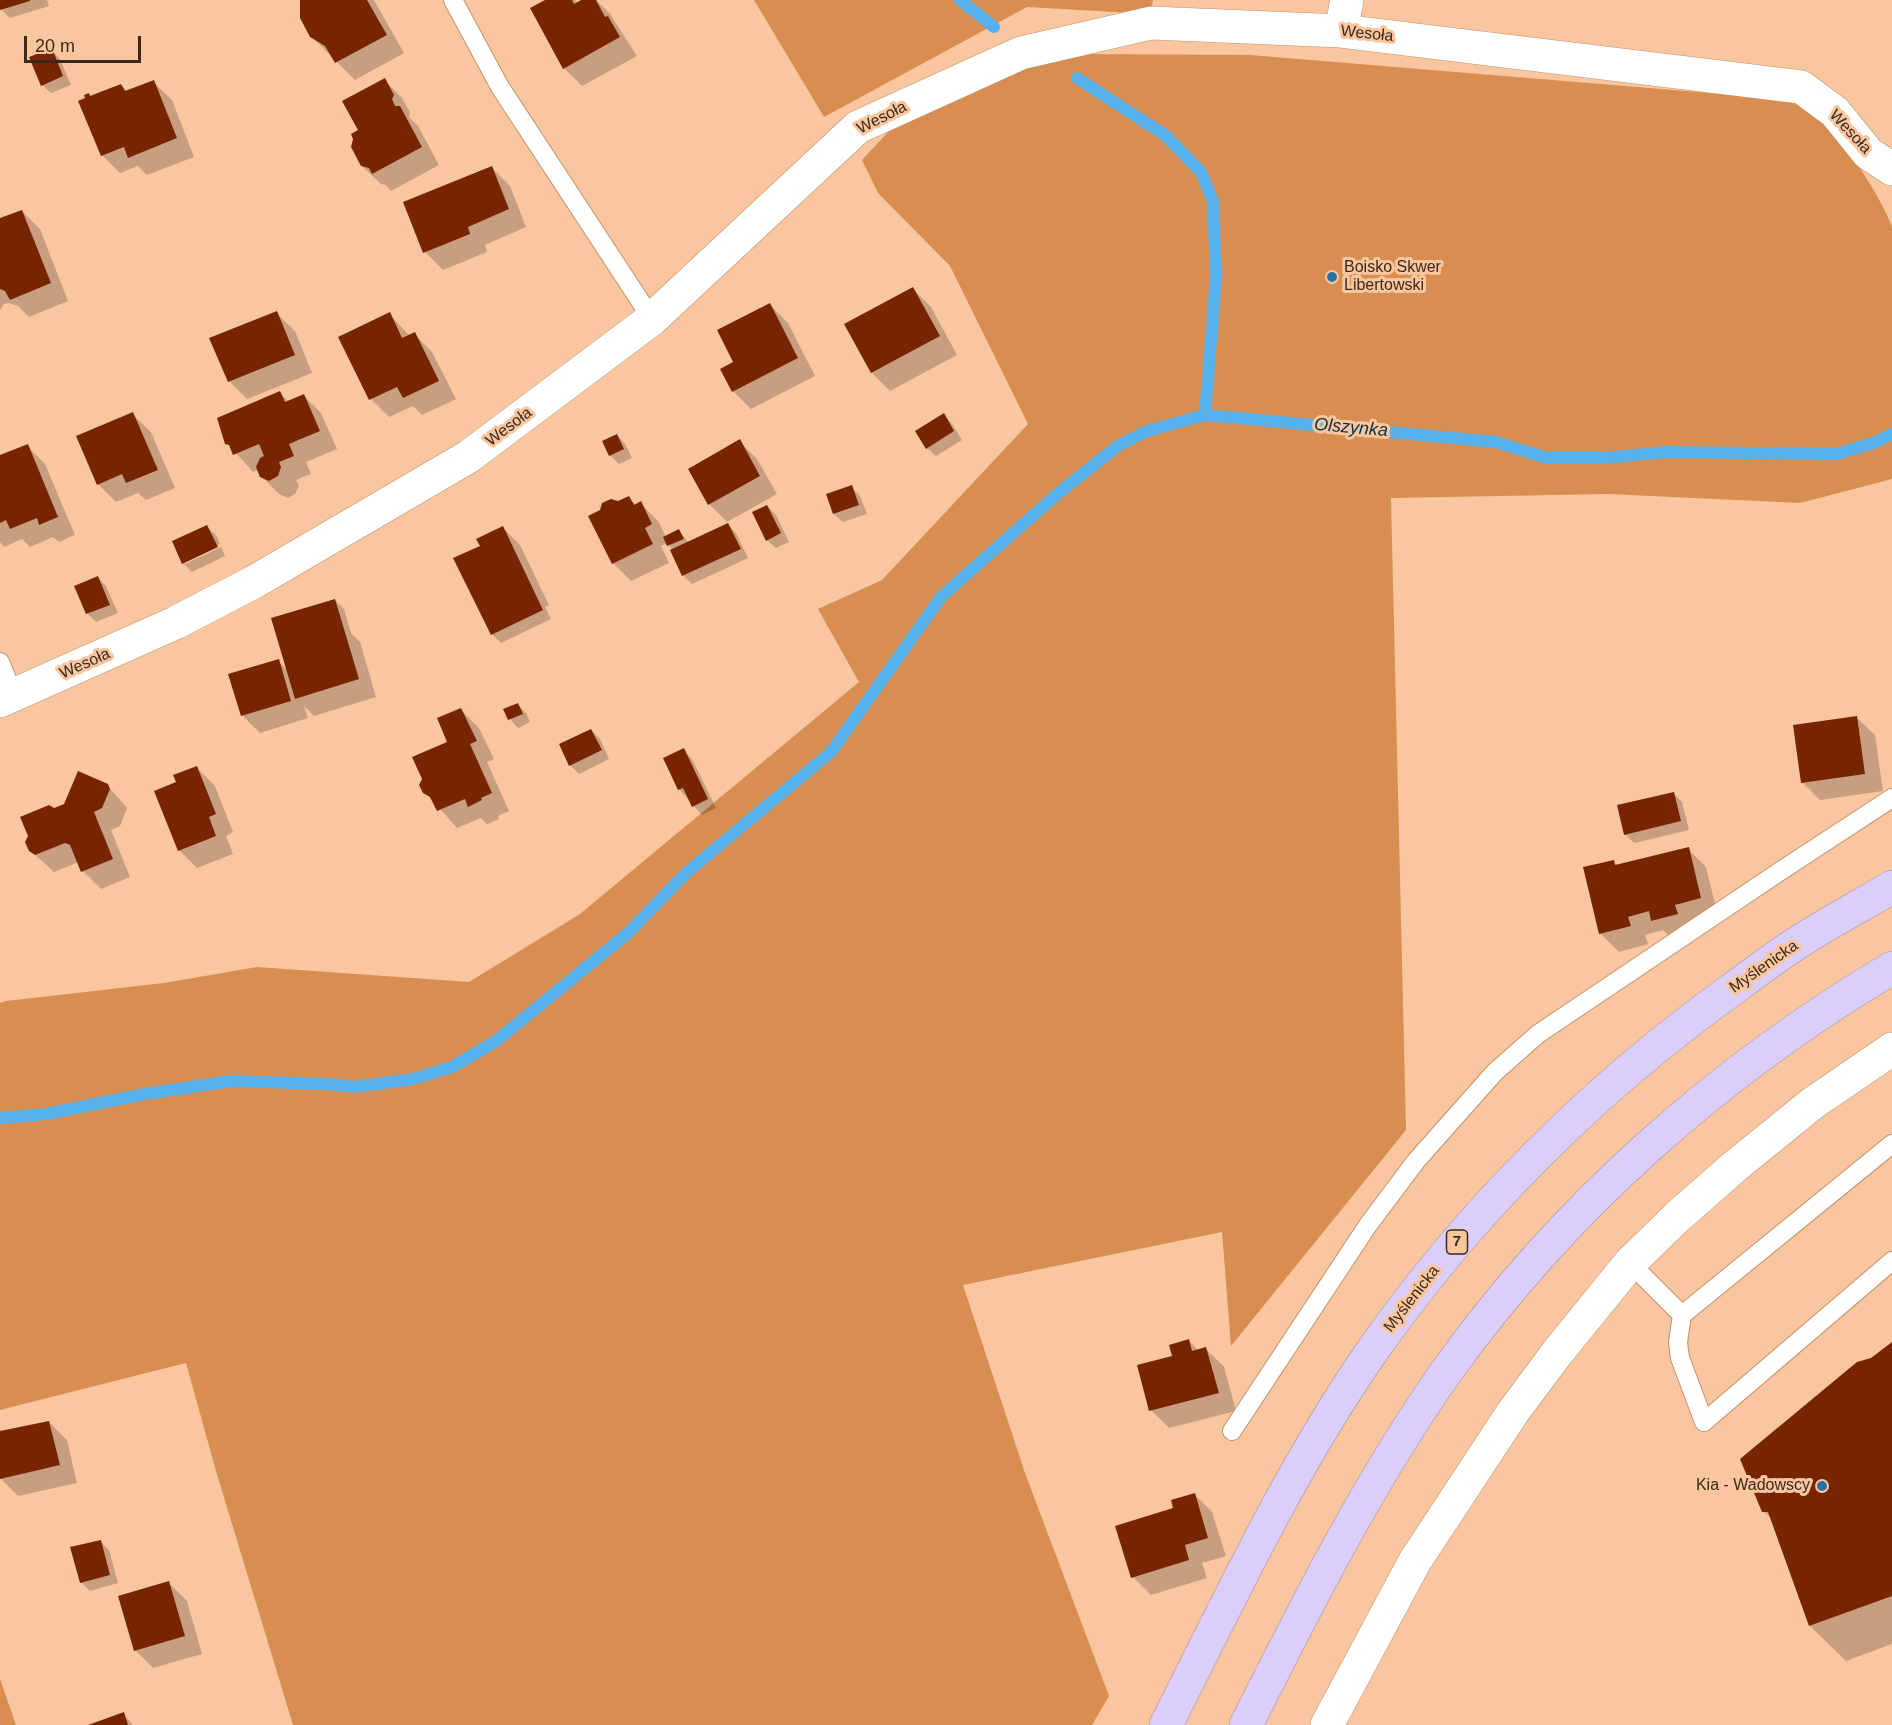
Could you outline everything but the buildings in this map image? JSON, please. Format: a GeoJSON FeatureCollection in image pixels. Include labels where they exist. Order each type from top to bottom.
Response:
{"type":"FeatureCollection","features":[{"type":"Feature","properties":{"kind":"highway","name":"Myślenicka"},"geometry":{"type":"LineString","coordinates":[[1166,1725],[1274,1513],[1310,1449],[1367,1359],[1461,1237],[1533,1159],[1590,1103],[1660,1043],[1793,945],[1892,887]]}},
{"type":"Feature","properties":{"kind":"highway"},"geometry":{"type":"LineString","coordinates":[[1246,1725],[1329,1561],[1369,1491],[1447,1371],[1534,1261],[1582,1210],[1682,1116],[1792,1032],[1892,968]]}},
{"type":"Feature","properties":{"kind":"street","name":"Wesoła"},"geometry":{"type":"LineString","coordinates":[[7,698],[175,624],[254,582],[468,457],[652,319],[858,127],[1022,53],[1151,24],[1344,15],[1801,87],[1835,112],[1868,153],[1892,169]]}},
{"type":"Feature","properties":{"kind":"street"},"geometry":{"type":"LineString","coordinates":[[1327,1725],[1421,1552],[1520,1404],[1557,1353],[1630,1263],[1676,1218],[1734,1167],[1813,1103],[1892,1049]]}},
{"type":"Feature","properties":{"kind":"lane"},"geometry":{"type":"LineString","coordinates":[[453,0],[500,87],[652,319]]}},
{"type":"Feature","properties":{"kind":"lane"},"geometry":{"type":"LineString","coordinates":[[0,662],[7,698]]}},
{"type":"Feature","properties":{"kind":"lane"},"geometry":{"type":"LineString","coordinates":[[1232,1431],[1368,1225],[1416,1161],[1495,1072],[1538,1034],[1892,798]]}},
{"type":"Feature","properties":{"kind":"lane"},"geometry":{"type":"LineString","coordinates":[[1892,1144],[1682,1315],[1678,1342],[1680,1358],[1704,1422],[1892,1261]]}},
{"type":"Feature","properties":{"kind":"lane"},"geometry":{"type":"LineString","coordinates":[[1630,1263],[1682,1315]]}},
{"type":"Feature","properties":{"kind":"shaded area"},"geometry":{"type":"Polygon","coordinates":[[[754,0],[1153,0],[1151,14],[1027,7],[824,117],[754,0]]]}},
{"type":"Feature","properties":{"kind":"shaded area"},"geometry":{"type":"Polygon","coordinates":[[[1085,54],[1250,55],[1806,101],[1854,160],[1875,192],[1892,226],[1892,479],[1800,503],[1608,494],[1391,498],[1406,1130],[1231,1346],[1222,1232],[963,1285],[1025,1473],[1109,1696],[1092,1725],[293,1725],[216,1471],[186,1363],[0,1410],[0,1003],[164,983],[257,967],[469,982],[580,914],[859,682],[818,609],[882,580],[1028,424],[950,266],[878,193],[862,160],[890,130],[1036,63],[1085,54]]]}},
{"type":"Feature","properties":{"kind":"shaded area"},"geometry":{"type":"Polygon","coordinates":[[[0,1679],[16,1725],[0,1725],[0,1679]]]}},
{"type":"Feature","properties":{"kind":"waterway","name":"Olszynka"},"geometry":{"type":"LineString","coordinates":[[960,0],[994,27]]}},
{"type":"Feature","properties":{"kind":"waterway","name":"Olszynka"},"geometry":{"type":"LineString","coordinates":[[1077,78],[1165,135],[1201,172],[1213,201],[1216,277],[1205,415]]}},
{"type":"Feature","properties":{"kind":"waterway"},"geometry":{"type":"LineString","coordinates":[[0,1118],[46,1114],[145,1094],[231,1081],[355,1087],[413,1079],[452,1067],[496,1041],[628,933],[686,873],[831,752],[941,597],[1056,495],[1119,445],[1147,431],[1205,415],[1496,442],[1547,458],[1602,458],[1667,452],[1837,454],[1876,442],[1892,434]]}},
{"type":"Feature","properties":{"kind":"place","name":"Boisko Skwer Libertowski"},"geometry":{"type":"Point","coordinates":[1332,277]}},
{"type":"Feature","properties":{"kind":"place","name":"Kia - Wadowscy"},"geometry":{"type":"Point","coordinates":[1822,1486]}}]}
